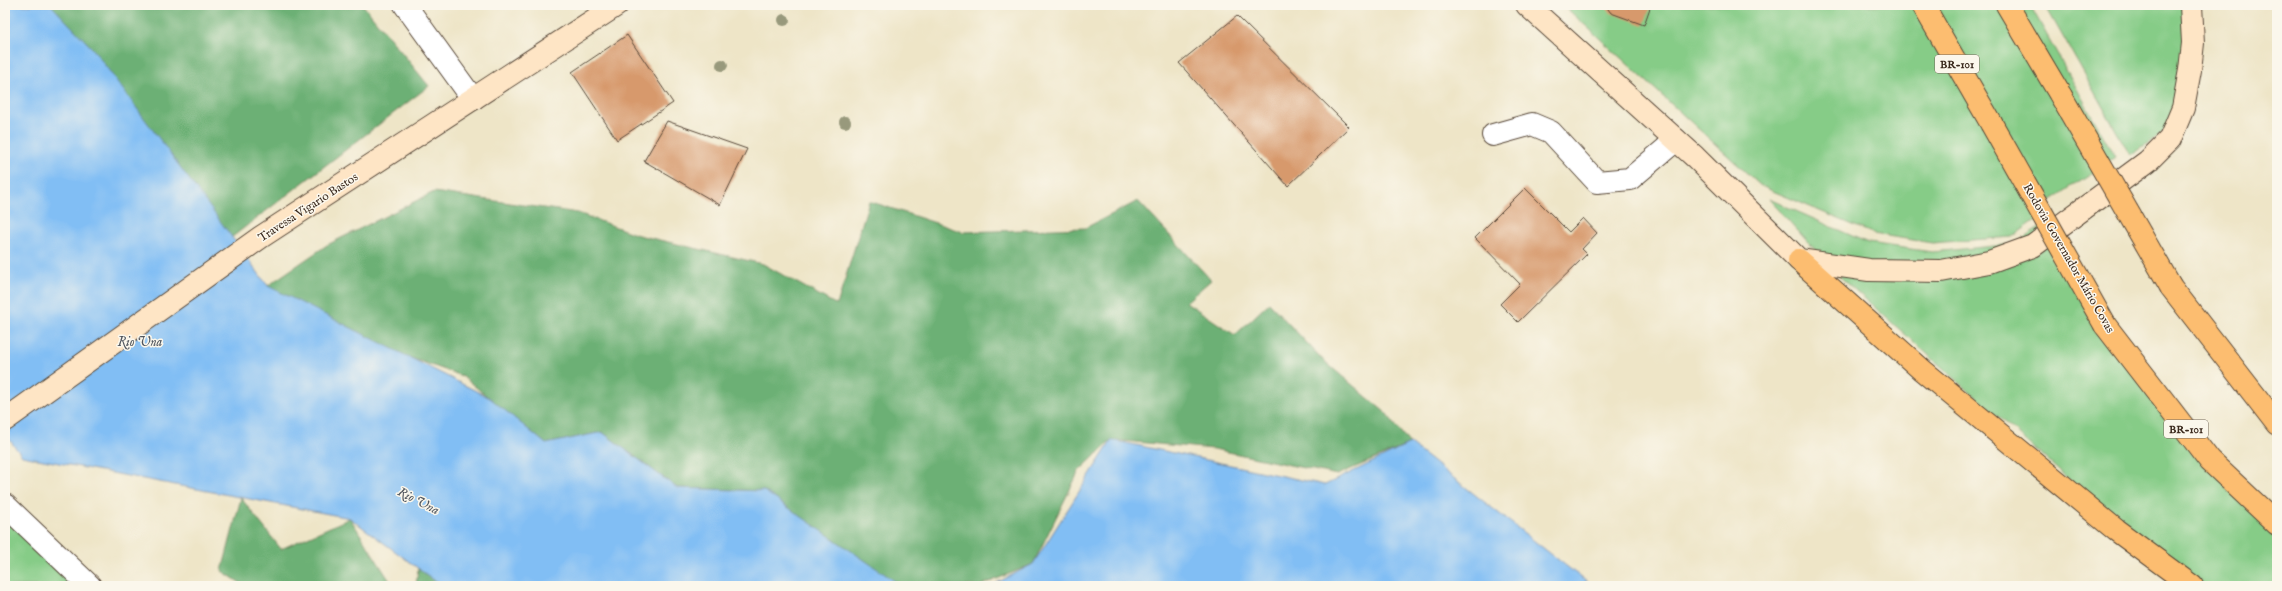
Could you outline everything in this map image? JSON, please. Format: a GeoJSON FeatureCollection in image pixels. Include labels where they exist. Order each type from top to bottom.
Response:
{"type":"FeatureCollection","features":[{"type":"Feature","properties":{"kind":"highway","name":"Rodovia Governador Mário Covas"},"geometry":{"type":"LineString","coordinates":[[1923,5],[2106,324],[2210,461],[2277,524]]}},
{"type":"Feature","properties":{"kind":"highway"},"geometry":{"type":"LineString","coordinates":[[2007,5],[2171,287],[2277,424]]}},
{"type":"Feature","properties":{"kind":"highway"},"geometry":{"type":"LineString","coordinates":[[1799,260],[1922,370],[2116,530],[2192,586]]}},
{"type":"Feature","properties":{"kind":"main road","name":"Travessa Vigario Bastos"},"geometry":{"type":"LineString","coordinates":[[5,420],[261,237],[617,5]]}},
{"type":"Feature","properties":{"kind":"main road"},"geometry":{"type":"LineString","coordinates":[[1527,5],[1676,140],[1799,260],[1869,270],[1941,271],[1989,262],[2033,246],[2148,161],[2170,139],[2183,108],[2190,70],[2193,43],[2190,5]]}},
{"type":"Feature","properties":{"kind":"street"},"geometry":{"type":"LineString","coordinates":[[405,5],[473,99]]}},
{"type":"Feature","properties":{"kind":"street"},"geometry":{"type":"LineString","coordinates":[[1493,135],[1532,124],[1551,132],[1597,182],[1630,179],[1676,140]]}},
{"type":"Feature","properties":{"kind":"street"},"geometry":{"type":"LineString","coordinates":[[5,505],[90,586]]}},
{"type":"Feature","properties":{"kind":"green space"},"geometry":{"type":"Polygon","coordinates":[[[43,5],[363,5],[429,86],[227,241],[43,5]]]}},
{"type":"Feature","properties":{"kind":"green space"},"geometry":{"type":"Polygon","coordinates":[[[1563,5],[1917,5],[2040,217],[2012,237],[1932,243],[1874,234],[1761,186],[1563,5]]]}},
{"type":"Feature","properties":{"kind":"green space"},"geometry":{"type":"Polygon","coordinates":[[[1933,5],[2030,5],[2115,157],[2047,203],[1933,5]]]}},
{"type":"Feature","properties":{"kind":"green space"},"geometry":{"type":"Polygon","coordinates":[[[2045,5],[2200,5],[2175,125],[2130,155],[2045,5]]]}},
{"type":"Feature","properties":{"kind":"green space"},"geometry":{"type":"Polygon","coordinates":[[[434,192],[578,213],[638,235],[763,264],[837,305],[869,201],[963,232],[1085,228],[1138,201],[1211,280],[1186,302],[1235,335],[1269,303],[1324,361],[1386,413],[1410,444],[1337,475],[1214,449],[1112,440],[1079,471],[1033,564],[980,586],[899,586],[764,491],[677,488],[602,432],[546,444],[462,376],[354,338],[267,286],[327,245],[434,192]]]}},
{"type":"Feature","properties":{"kind":"green space"},"geometry":{"type":"Polygon","coordinates":[[[1769,199],[1868,243],[1932,252],[2015,244],[2044,225],[2102,328],[2277,529],[2277,586],[2189,586],[1837,274],[1769,199]]]}},
{"type":"Feature","properties":{"kind":"green space"},"geometry":{"type":"Polygon","coordinates":[[[241,498],[281,549],[350,518],[393,586],[245,586],[222,571],[241,498]]]}},
{"type":"Feature","properties":{"kind":"green space"},"geometry":{"type":"Polygon","coordinates":[[[5,509],[83,586],[5,586],[5,509]]]}},
{"type":"Feature","properties":{"kind":"green space"},"geometry":{"type":"Polygon","coordinates":[[[418,568],[442,586],[416,586],[418,568]]]}},
{"type":"Feature","properties":{"kind":"water","name":"Rio Una"},"geometry":{"type":"Polygon","coordinates":[[[5,5],[51,5],[93,49],[268,286],[490,398],[546,444],[602,432],[677,488],[764,491],[902,586],[442,586],[350,518],[22,456],[5,434],[5,5]]]}},
{"type":"Feature","properties":{"kind":"water"},"geometry":{"type":"Polygon","coordinates":[[[1112,440],[1325,485],[1410,444],[1592,586],[991,586],[1033,564],[1112,440]]]}},
{"type":"Feature","properties":{"kind":"building"},"geometry":{"type":"Polygon","coordinates":[[[1605,5],[1651,5],[1644,25],[1611,13],[1605,5]]]}},
{"type":"Feature","properties":{"kind":"building"},"geometry":{"type":"Polygon","coordinates":[[[1237,16],[1349,127],[1288,186],[1179,63],[1237,16]]]}},
{"type":"Feature","properties":{"kind":"building"},"geometry":{"type":"Polygon","coordinates":[[[627,35],[673,103],[617,140],[572,72],[627,35]]]}},
{"type":"Feature","properties":{"kind":"building"},"geometry":{"type":"Polygon","coordinates":[[[667,121],[747,149],[720,205],[644,161],[667,121]]]}},
{"type":"Feature","properties":{"kind":"building"},"geometry":{"type":"Polygon","coordinates":[[[1525,188],[1569,232],[1583,218],[1597,233],[1582,249],[1587,254],[1518,322],[1500,304],[1520,284],[1475,238],[1525,188]]]}}]}
